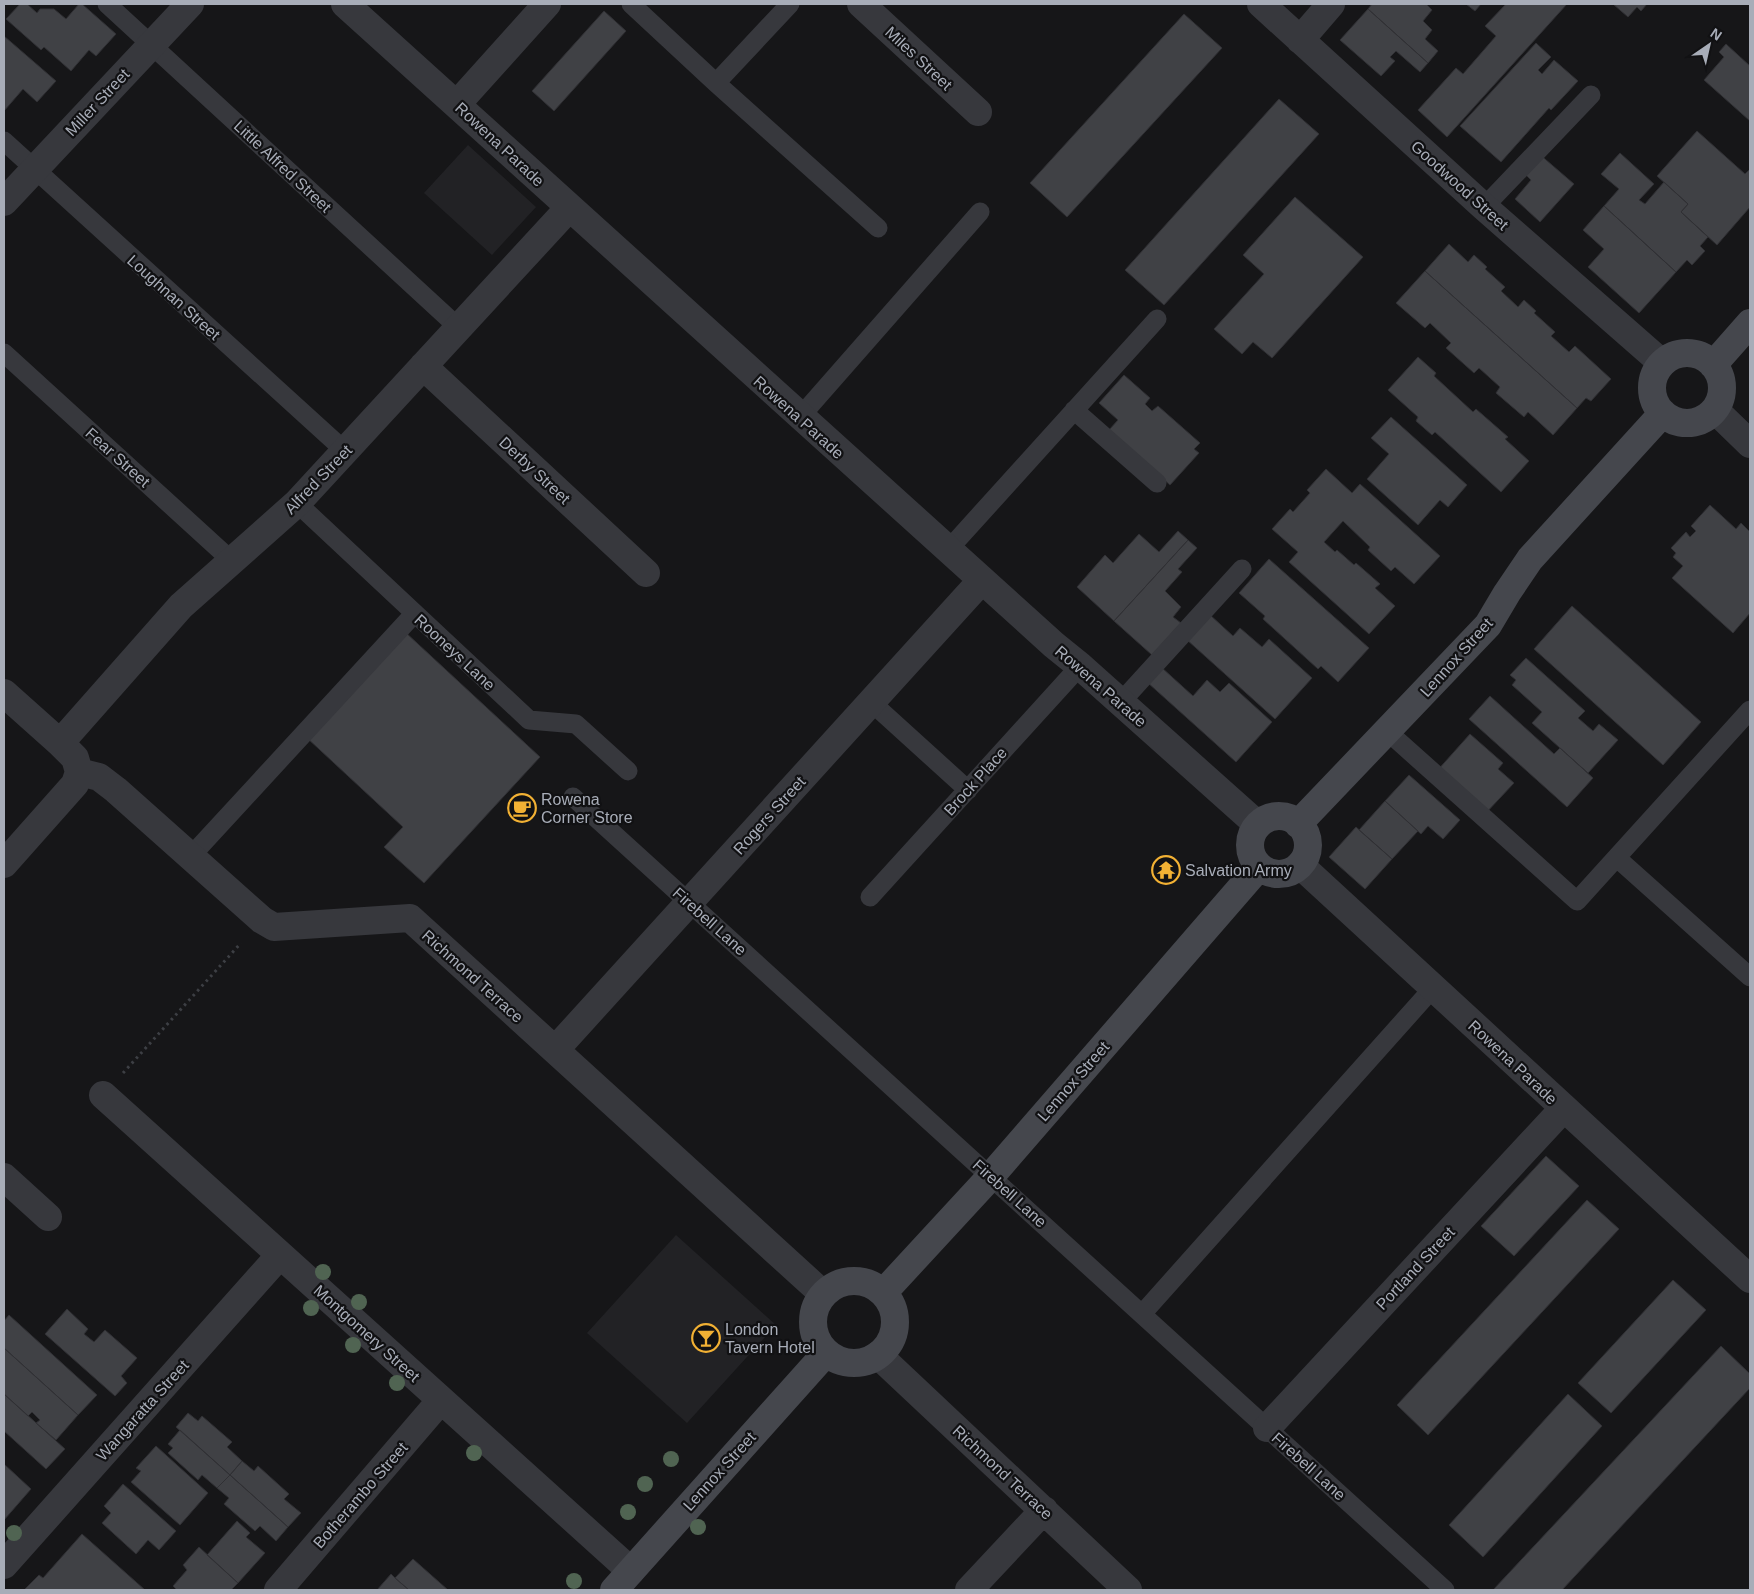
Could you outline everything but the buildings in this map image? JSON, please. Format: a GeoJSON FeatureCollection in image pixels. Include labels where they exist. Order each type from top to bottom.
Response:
{"type":"FeatureCollection","features":[{"type":"Feature","properties":{"kind":"street","name":"Miller Street"},"geometry":{"type":"LineString","coordinates":[[4,202],[190,4]]}},
{"type":"Feature","properties":{"kind":"street","name":"Rowena Parade"},"geometry":{"type":"LineString","coordinates":[[344,4],[457,104],[948,550],[1258,825]]}},
{"type":"Feature","properties":{"kind":"street"},"geometry":{"type":"LineString","coordinates":[[457,104],[548,4]]}},
{"type":"Feature","properties":{"kind":"street","name":"Miles Street"},"geometry":{"type":"LineString","coordinates":[[860,4],[978,112]]}},
{"type":"Feature","properties":{"kind":"street","name":"Goodwood Street"},"geometry":{"type":"LineString","coordinates":[[1261,4],[1484,207],[1662,364]]}},
{"type":"Feature","properties":{"kind":"street"},"geometry":{"type":"LineString","coordinates":[[1300,40],[1331,4]]}},
{"type":"Feature","properties":{"kind":"street","name":"Alfred Street"},"geometry":{"type":"LineString","coordinates":[[60,743],[180,606],[297,504],[570,208]]}},
{"type":"Feature","properties":{"kind":"street"},"geometry":{"type":"LineString","coordinates":[[1712,365],[1750,323]]}},
{"type":"Feature","properties":{"kind":"street"},"geometry":{"type":"LineString","coordinates":[[1682,354],[1693,354],[1704,358],[1718,373],[1721,382],[1722,392],[1715,410],[1706,418],[1684,423],[1672,420],[1662,413],[1652,394],[1652,383],[1656,372],[1662,364],[1671,357],[1682,354]]}},
{"type":"Feature","properties":{"kind":"street","name":"Derby Street"},"geometry":{"type":"LineString","coordinates":[[424,366],[646,573]]}},
{"type":"Feature","properties":{"kind":"street"},"geometry":{"type":"LineString","coordinates":[[1715,410],[1750,444]]}},
{"type":"Feature","properties":{"kind":"street","name":"Lennox Street"},"geometry":{"type":"LineString","coordinates":[[1298,824],[1488,626],[1530,559],[1662,413]]}},
{"type":"Feature","properties":{"kind":"street","name":"Rogers Street"},"geometry":{"type":"LineString","coordinates":[[555,1050],[982,580]]}},
{"type":"Feature","properties":{"kind":"street"},"geometry":{"type":"LineString","coordinates":[[4,694],[60,743],[74,758],[77,778],[4,864]]}},
{"type":"Feature","properties":{"kind":"street","name":"Richmond Terrace"},"geometry":{"type":"LineString","coordinates":[[77,778],[99,777],[262,920],[274,927],[410,918],[823,1294]]}},
{"type":"Feature","properties":{"kind":"street"},"geometry":{"type":"LineString","coordinates":[[1282,816],[1298,824],[1304,831],[1307,839],[1307,848],[1300,865],[1293,870],[1276,874],[1260,867],[1253,860],[1250,851],[1252,832],[1258,825],[1265,819],[1282,816]]}},
{"type":"Feature","properties":{"kind":"street","name":"Rowena Parade"},"geometry":{"type":"LineString","coordinates":[[1300,865],[1750,1279]]}},
{"type":"Feature","properties":{"kind":"street","name":"Lennox Street"},"geometry":{"type":"LineString","coordinates":[[883,1293],[991,1176],[1260,867]]}},
{"type":"Feature","properties":{"kind":"street","name":"Montgomery Street"},"geometry":{"type":"LineString","coordinates":[[103,1095],[442,1400],[622,1580]]}},
{"type":"Feature","properties":{"kind":"street","name":"Portland Street"},"geometry":{"type":"LineString","coordinates":[[1267,1428],[1563,1108]]}},
{"type":"Feature","properties":{"kind":"street"},"geometry":{"type":"LineString","coordinates":[[4,1177],[48,1217]]}},
{"type":"Feature","properties":{"kind":"street","name":"Wangaratta Street"},"geometry":{"type":"LineString","coordinates":[[4,1565],[280,1255]]}},
{"type":"Feature","properties":{"kind":"street"},"geometry":{"type":"LineString","coordinates":[[846,1281],[859,1281],[872,1285],[883,1293],[890,1302],[895,1324],[887,1346],[878,1355],[865,1362],[851,1363],[838,1360],[826,1353],[818,1342],[813,1330],[812,1318],[815,1305],[823,1294],[833,1286],[846,1281]]}},
{"type":"Feature","properties":{"kind":"street","name":"Lennox Street"},"geometry":{"type":"LineString","coordinates":[[622,1580],[826,1353]]}},
{"type":"Feature","properties":{"kind":"street","name":"Richmond Terrace"},"geometry":{"type":"LineString","coordinates":[[878,1355],[1128,1590]]}},
{"type":"Feature","properties":{"kind":"street","name":"Botherambo Street"},"geometry":{"type":"LineString","coordinates":[[278,1590],[442,1400]]}},
{"type":"Feature","properties":{"kind":"street"},"geometry":{"type":"LineString","coordinates":[[969,1590],[1044,1510]]}},
{"type":"Feature","properties":{"kind":"lane","name":"Little Alfred Street"},"geometry":{"type":"LineString","coordinates":[[107,4],[459,328]]}},
{"type":"Feature","properties":{"kind":"lane"},"geometry":{"type":"LineString","coordinates":[[632,4],[716,83],[878,228]]}},
{"type":"Feature","properties":{"kind":"lane"},"geometry":{"type":"LineString","coordinates":[[716,83],[790,4]]}},
{"type":"Feature","properties":{"kind":"lane"},"geometry":{"type":"LineString","coordinates":[[1484,207],[1591,95]]}},
{"type":"Feature","properties":{"kind":"lane","name":"Loughnan Street"},"geometry":{"type":"LineString","coordinates":[[4,142],[345,451]]}},
{"type":"Feature","properties":{"kind":"lane"},"geometry":{"type":"LineString","coordinates":[[800,417],[980,212]]}},
{"type":"Feature","properties":{"kind":"lane"},"geometry":{"type":"LineString","coordinates":[[948,550],[1157,319]]}},
{"type":"Feature","properties":{"kind":"lane","name":"Fear Street"},"geometry":{"type":"LineString","coordinates":[[4,352],[232,561]]}},
{"type":"Feature","properties":{"kind":"lane"},"geometry":{"type":"LineString","coordinates":[[1074,410],[1157,483]]}},
{"type":"Feature","properties":{"kind":"lane","name":"Rooneys Lane"},"geometry":{"type":"LineString","coordinates":[[297,504],[529,720],[576,724],[628,771]]}},
{"type":"Feature","properties":{"kind":"lane"},"geometry":{"type":"LineString","coordinates":[[1120,703],[1242,569]]}},
{"type":"Feature","properties":{"kind":"lane"},"geometry":{"type":"LineString","coordinates":[[191,856],[414,614]]}},
{"type":"Feature","properties":{"kind":"lane","name":"Brock Place"},"geometry":{"type":"LineString","coordinates":[[870,897],[1080,666]]}},
{"type":"Feature","properties":{"kind":"lane"},"geometry":{"type":"LineString","coordinates":[[871,702],[968,790]]}},
{"type":"Feature","properties":{"kind":"lane"},"geometry":{"type":"LineString","coordinates":[[1387,731],[1577,902],[1750,710]]}},
{"type":"Feature","properties":{"kind":"lane","name":"Firebell Lane"},"geometry":{"type":"LineString","coordinates":[[573,797],[1445,1590]]}},
{"type":"Feature","properties":{"kind":"lane"},"geometry":{"type":"LineString","coordinates":[[1617,858],[1750,977]]}},
{"type":"Feature","properties":{"kind":"lane"},"geometry":{"type":"LineString","coordinates":[[1142,1314],[1433,988]]}},
{"type":"Feature","properties":{"kind":"path"},"geometry":{"type":"LineString","coordinates":[[103,1095],[262,920]]}},
{"type":"Feature","properties":{"kind":"shaded area"},"geometry":{"type":"Polygon","coordinates":[[[468,145],[536,207],[492,255],[424,193],[468,145]]]}},
{"type":"Feature","properties":{"kind":"shaded area"},"geometry":{"type":"Polygon","coordinates":[[[676,1235],[776,1325],[687,1423],[587,1333],[676,1235]]]}},
{"type":"Feature","properties":{"kind":"place","name":"Rowena Corner Store"},"geometry":{"type":"Point","coordinates":[522,808]}},
{"type":"Feature","properties":{"kind":"place","name":"Salvation Army"},"geometry":{"type":"Point","coordinates":[1166,870]}},
{"type":"Feature","properties":{"kind":"place","name":"London Tavern Hotel"},"geometry":{"type":"Point","coordinates":[706,1338]}}]}
